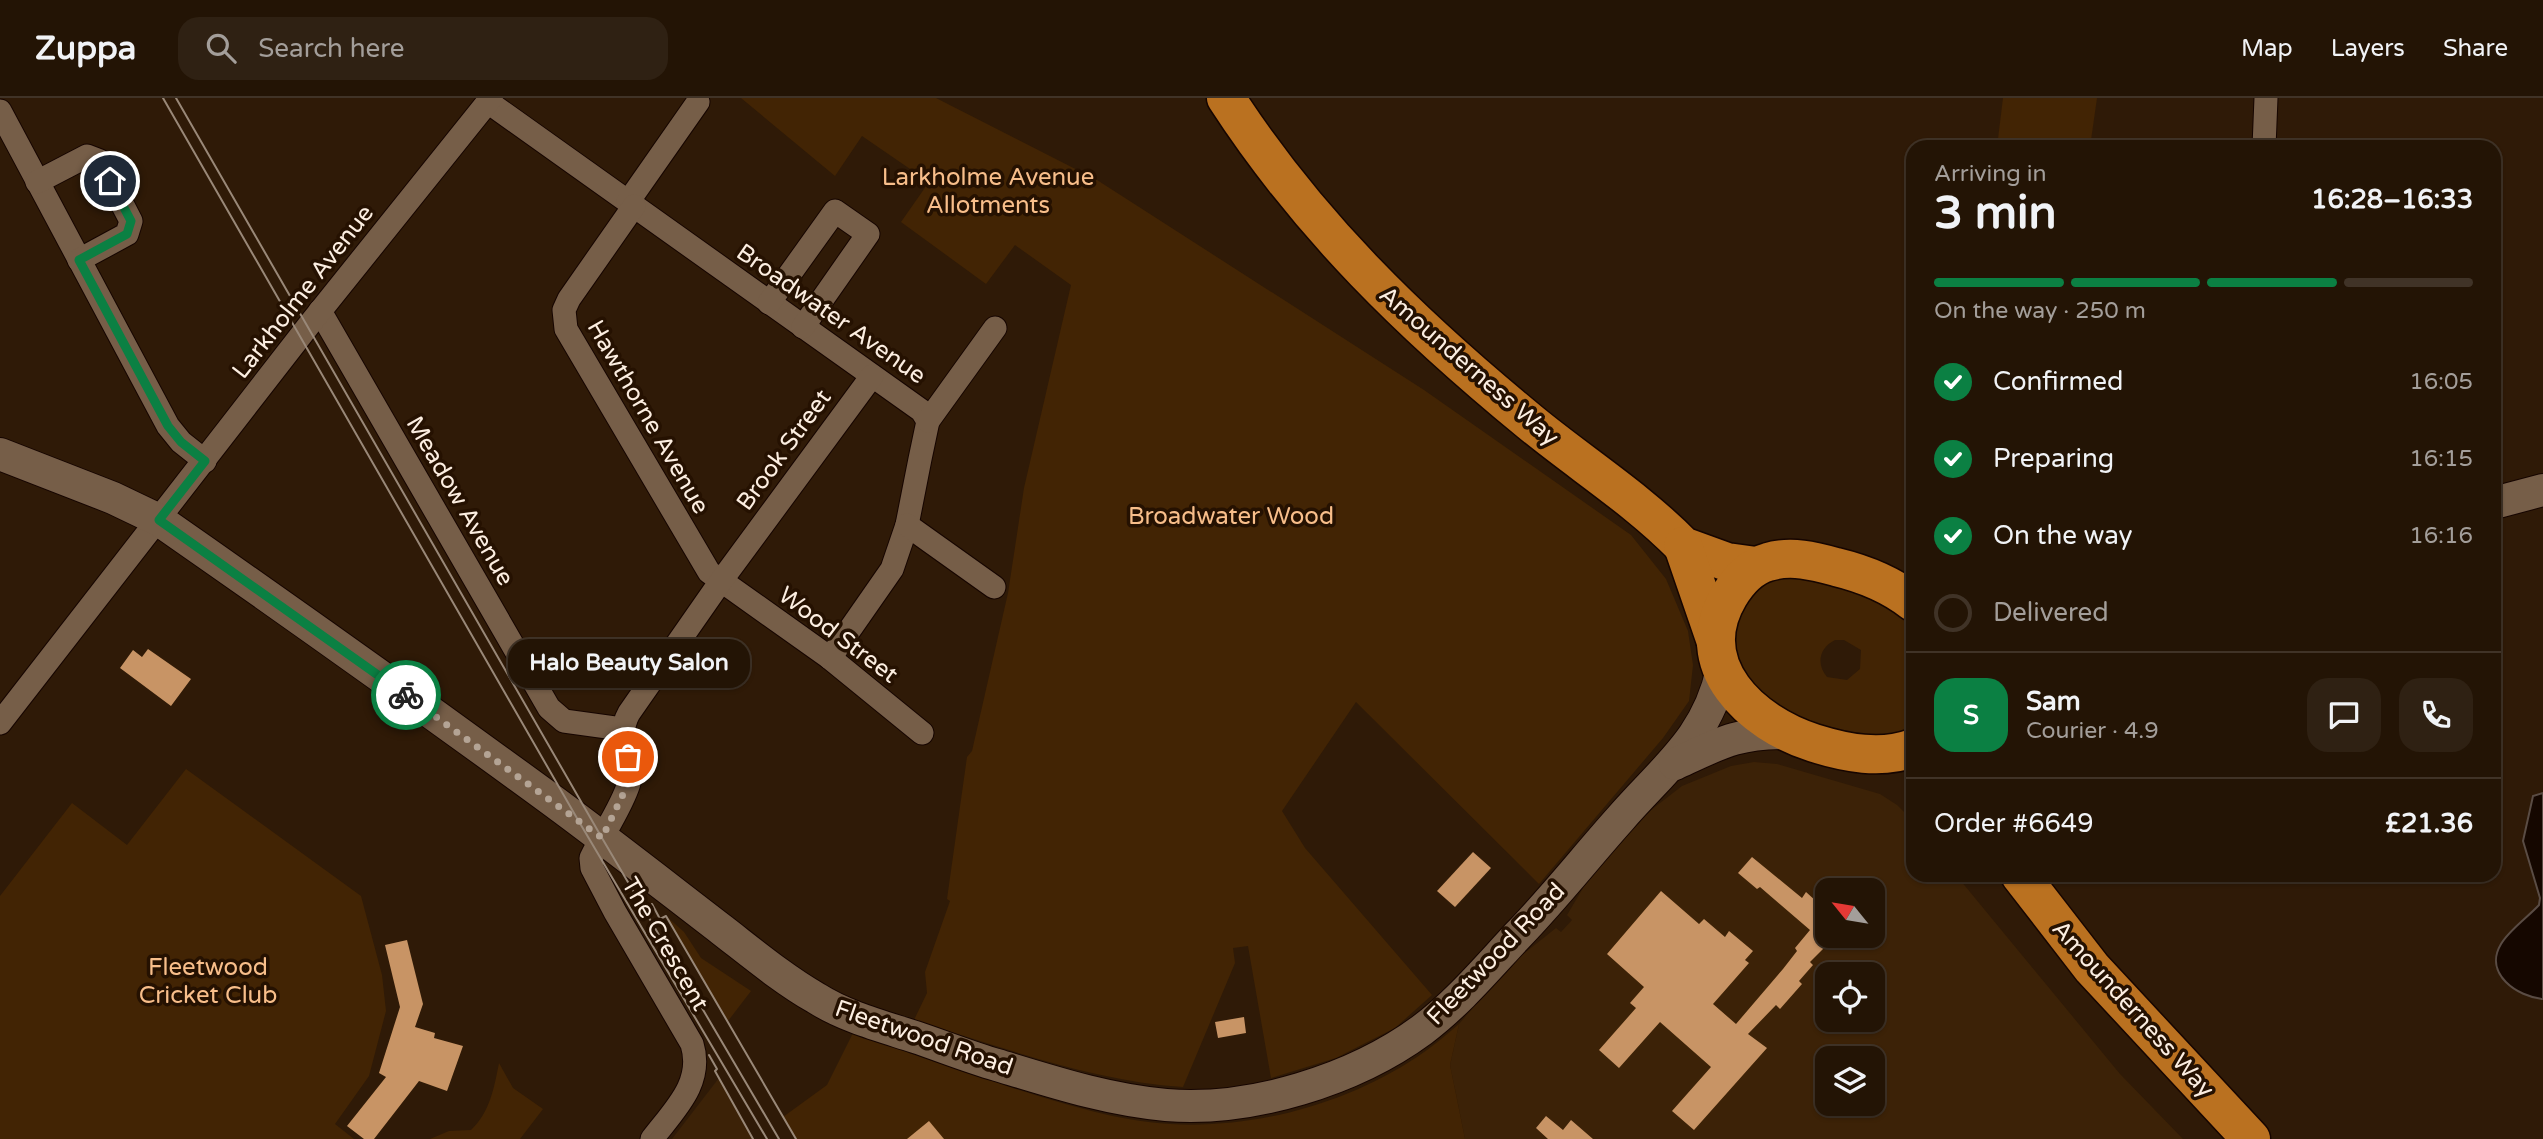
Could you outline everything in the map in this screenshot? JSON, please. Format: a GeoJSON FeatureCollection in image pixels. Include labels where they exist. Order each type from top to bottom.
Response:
{"type":"FeatureCollection","features":[{"type":"Feature","properties":{"kind":"highway","name":"Amounderness Way"},"geometry":{"type":"LineString","coordinates":[[1226,98],[1307,208],[1392,301],[1468,372],[1683,545],[1727,562],[1756,566]]}},
{"type":"Feature","properties":{"kind":"highway"},"geometry":{"type":"LineString","coordinates":[[1683,545],[1731,687],[1755,712],[1790,733],[1824,746],[1867,755],[1906,753]]}},
{"type":"Feature","properties":{"kind":"highway"},"geometry":{"type":"LineString","coordinates":[[1719,654],[1721,611],[1743,577],[1756,566],[1786,559],[1808,560],[1861,574],[1906,594]]}},
{"type":"Feature","properties":{"kind":"highway","name":"Amounderness Way"},"geometry":{"type":"LineString","coordinates":[[2025,882],[2092,968],[2251,1139]]}},
{"type":"Feature","properties":{"kind":"street"},"geometry":{"type":"LineString","coordinates":[[2264,140],[2266,98]]}},
{"type":"Feature","properties":{"kind":"street","name":"Broadwater Avenue"},"geometry":{"type":"LineString","coordinates":[[490,100],[922,411],[928,421],[907,524],[892,569],[830,658]]}},
{"type":"Feature","properties":{"kind":"street","name":"Larkholme Avenue"},"geometry":{"type":"LineString","coordinates":[[0,723],[320,311],[490,100]]}},
{"type":"Feature","properties":{"kind":"street","name":"Hawthorne Avenue"},"geometry":{"type":"LineString","coordinates":[[698,102],[569,299],[563,321],[704,565],[721,581]]}},
{"type":"Feature","properties":{"kind":"street"},"geometry":{"type":"LineString","coordinates":[[0,111],[168,426],[181,442],[205,461]]}},
{"type":"Feature","properties":{"kind":"street"},"geometry":{"type":"LineString","coordinates":[[37,182],[87,156],[100,161],[131,221],[127,234],[79,260]]}},
{"type":"Feature","properties":{"kind":"street"},"geometry":{"type":"LineString","coordinates":[[769,303],[835,211],[868,234],[803,327]]}},
{"type":"Feature","properties":{"kind":"street","name":"Meadow Avenue"},"geometry":{"type":"LineString","coordinates":[[320,311],[556,716],[564,721],[622,729]]}},
{"type":"Feature","properties":{"kind":"street"},"geometry":{"type":"LineString","coordinates":[[928,421],[995,328]]}},
{"type":"Feature","properties":{"kind":"street","name":"Brook Street"},"geometry":{"type":"LineString","coordinates":[[622,729],[629,713],[721,581],[872,376]]}},
{"type":"Feature","properties":{"kind":"street","name":"Fleetwood Road"},"geometry":{"type":"LineString","coordinates":[[0,454],[113,498],[159,520],[387,681],[602,838],[779,974],[829,1006],[864,1021],[1059,1084],[1120,1099],[1168,1106],[1254,1100],[1327,1080],[1380,1055],[1421,1030],[1457,1000],[1527,926],[1630,807],[1674,764],[1710,709],[1719,654]]}},
{"type":"Feature","properties":{"kind":"street"},"geometry":{"type":"LineString","coordinates":[[2501,501],[2543,490]]}},
{"type":"Feature","properties":{"kind":"street"},"geometry":{"type":"LineString","coordinates":[[907,524],[994,587]]}},
{"type":"Feature","properties":{"kind":"street","name":"Wood Street"},"geometry":{"type":"LineString","coordinates":[[721,581],[830,658],[922,733]]}},
{"type":"Feature","properties":{"kind":"street"},"geometry":{"type":"LineString","coordinates":[[602,838],[628,784],[630,771],[622,729]]}},
{"type":"Feature","properties":{"kind":"street","name":"Fleetwood Road"},"geometry":{"type":"LineString","coordinates":[[1674,764],[1726,740],[1755,733],[1790,733]]}},
{"type":"Feature","properties":{"kind":"street","name":"The Crescent"},"geometry":{"type":"LineString","coordinates":[[602,838],[592,858],[592,868],[692,1044],[696,1065],[694,1077],[681,1102],[652,1139]]}},
{"type":"Feature","properties":{"kind":"shaded area"},"geometry":{"type":"Polygon","coordinates":[[[1754,762],[1777,764],[1880,794],[1906,814],[1906,882],[1962,882],[2120,1074],[2183,1139],[1465,1139],[1450,1065],[1459,1024],[1511,964],[1556,928],[1561,932],[1572,920],[1567,915],[1589,878],[1642,817],[1682,786],[1731,766],[1754,762]]]}},
{"type":"Feature","properties":{"kind":"shaded area"},"geometry":{"type":"Polygon","coordinates":[[[2543,793],[2543,999],[2514,989],[2500,974],[2496,965],[2504,939],[2539,905],[2540,898],[2523,841],[2533,796],[2543,793]]]}},
{"type":"Feature","properties":{"kind":"shaded area"},"geometry":{"type":"Polygon","coordinates":[[[719,1078],[753,1139],[672,1139],[719,1078]]]}},
{"type":"Feature","properties":{"kind":"green space","name":"Broadwater Wood"},"geometry":{"type":"Polygon","coordinates":[[[741,98],[936,98],[1097,180],[1424,390],[1631,535],[1666,579],[1688,631],[1693,665],[1689,701],[1663,738],[1539,884],[1356,702],[1282,811],[1305,848],[1432,995],[1395,1028],[1336,1058],[1271,1078],[1248,946],[1233,948],[1235,963],[1183,1087],[1149,1084],[1081,1070],[914,1020],[927,993],[925,972],[950,901],[947,899],[967,757],[972,751],[1008,593],[1024,488],[1071,285],[1015,245],[986,284],[901,222],[929,182],[862,136],[835,176],[741,98]]]}},
{"type":"Feature","properties":{"kind":"green space"},"geometry":{"type":"Polygon","coordinates":[[[2003,98],[2097,98],[2091,140],[1998,140],[2003,98]]]}},
{"type":"Feature","properties":{"kind":"green space"},"geometry":{"type":"Polygon","coordinates":[[[1788,575],[1839,587],[1885,605],[1906,621],[1906,732],[1895,736],[1850,735],[1826,729],[1780,709],[1761,697],[1744,680],[1729,632],[1752,588],[1788,575]],[[1835,640],[1825,647],[1821,667],[1827,677],[1847,680],[1860,669],[1861,650],[1844,640],[1835,640]]]}},
{"type":"Feature","properties":{"kind":"green space","name":"Fleetwood Cricket Club"},"geometry":{"type":"Polygon","coordinates":[[[186,769],[361,896],[382,975],[386,1011],[369,1076],[335,1124],[354,1139],[0,1139],[0,896],[72,803],[127,845],[186,769]]]}},
{"type":"Feature","properties":{"kind":"green space"},"geometry":{"type":"Polygon","coordinates":[[[666,916],[684,932],[701,958],[751,991],[728,1021],[666,916]]]}},
{"type":"Feature","properties":{"kind":"green space"},"geometry":{"type":"Polygon","coordinates":[[[1459,1024],[1450,1065],[1465,1139],[796,1139],[783,1117],[827,1085],[853,1033],[998,1083],[1093,1112],[1131,1120],[1202,1124],[1267,1117],[1330,1100],[1389,1074],[1423,1053],[1459,1024]]]}},
{"type":"Feature","properties":{"kind":"green space"},"geometry":{"type":"Polygon","coordinates":[[[499,1063],[513,1088],[543,1109],[520,1139],[430,1139],[449,1131],[471,1130],[483,1115],[490,1099],[499,1063]]]}},
{"type":"Feature","properties":{"kind":"building"},"geometry":{"type":"Polygon","coordinates":[[[148,649],[191,679],[171,706],[120,668],[133,650],[142,657],[148,649]]]}},
{"type":"Feature","properties":{"kind":"building"},"geometry":{"type":"Polygon","coordinates":[[[1473,852],[1491,868],[1455,907],[1437,891],[1473,852]]]}},
{"type":"Feature","properties":{"kind":"building"},"geometry":{"type":"Polygon","coordinates":[[[1752,857],[1802,898],[1806,892],[1815,900],[1815,948],[1824,948],[1810,962],[1813,965],[1799,981],[1802,984],[1780,1009],[1776,1005],[1748,1034],[1767,1048],[1694,1130],[1672,1111],[1711,1067],[1660,1022],[1619,1068],[1599,1050],[1636,1008],[1630,1003],[1644,987],[1607,954],[1661,891],[1699,924],[1704,919],[1725,937],[1729,931],[1753,951],[1745,960],[1749,963],[1713,1004],[1736,1024],[1783,969],[1810,930],[1760,887],[1757,889],[1738,873],[1752,857]]]}},
{"type":"Feature","properties":{"kind":"building"},"geometry":{"type":"Polygon","coordinates":[[[407,940],[423,1004],[415,1027],[435,1033],[434,1038],[463,1046],[447,1091],[419,1081],[374,1139],[364,1139],[347,1126],[386,1077],[379,1073],[400,1007],[385,945],[407,940]]]}},
{"type":"Feature","properties":{"kind":"building"},"geometry":{"type":"Polygon","coordinates":[[[1244,1017],[1246,1033],[1218,1038],[1215,1022],[1244,1017]]]}},
{"type":"Feature","properties":{"kind":"building"},"geometry":{"type":"Polygon","coordinates":[[[1546,1116],[1563,1130],[1571,1120],[1593,1139],[1548,1139],[1536,1128],[1546,1116]]]}},
{"type":"Feature","properties":{"kind":"building"},"geometry":{"type":"Polygon","coordinates":[[[929,1121],[944,1139],[907,1139],[929,1121]]]}},
{"type":"Feature","properties":{"kind":"tram line"},"geometry":{"type":"LineString","coordinates":[[163,98],[578,820],[767,1139]]}},
{"type":"Feature","properties":{"kind":"tram line"},"geometry":{"type":"LineString","coordinates":[[176,98],[602,838],[779,1139]]}},
{"type":"Feature","properties":{"kind":"tram line"},"geometry":{"type":"LineString","coordinates":[[652,904],[660,919],[666,916],[796,1139]]}},
{"type":"Feature","properties":{"kind":"tram line"},"geometry":{"type":"LineString","coordinates":[[709,1055],[717,1069],[715,1071],[753,1139]]}},
{"type":"Feature","properties":{"kind":"way so far"},"geometry":{"type":"LineString","coordinates":[[406,695],[602,838],[628,784],[628,757]]}},
{"type":"Feature","properties":{"kind":"place","name":"Halo Beauty Salon"},"geometry":{"type":"Point","coordinates":[628,757]}},
{"type":"Feature","properties":{"kind":"route"},"geometry":{"type":"LineString","coordinates":[[110,181],[131,221],[127,234],[79,260],[168,426],[181,442],[205,461],[159,520],[406,695]]}},
{"type":"Feature","properties":{"kind":"park label","name":"Larkholme Avenue Allotments"},"geometry":{"type":"Point","coordinates":[988,191]}}]}
